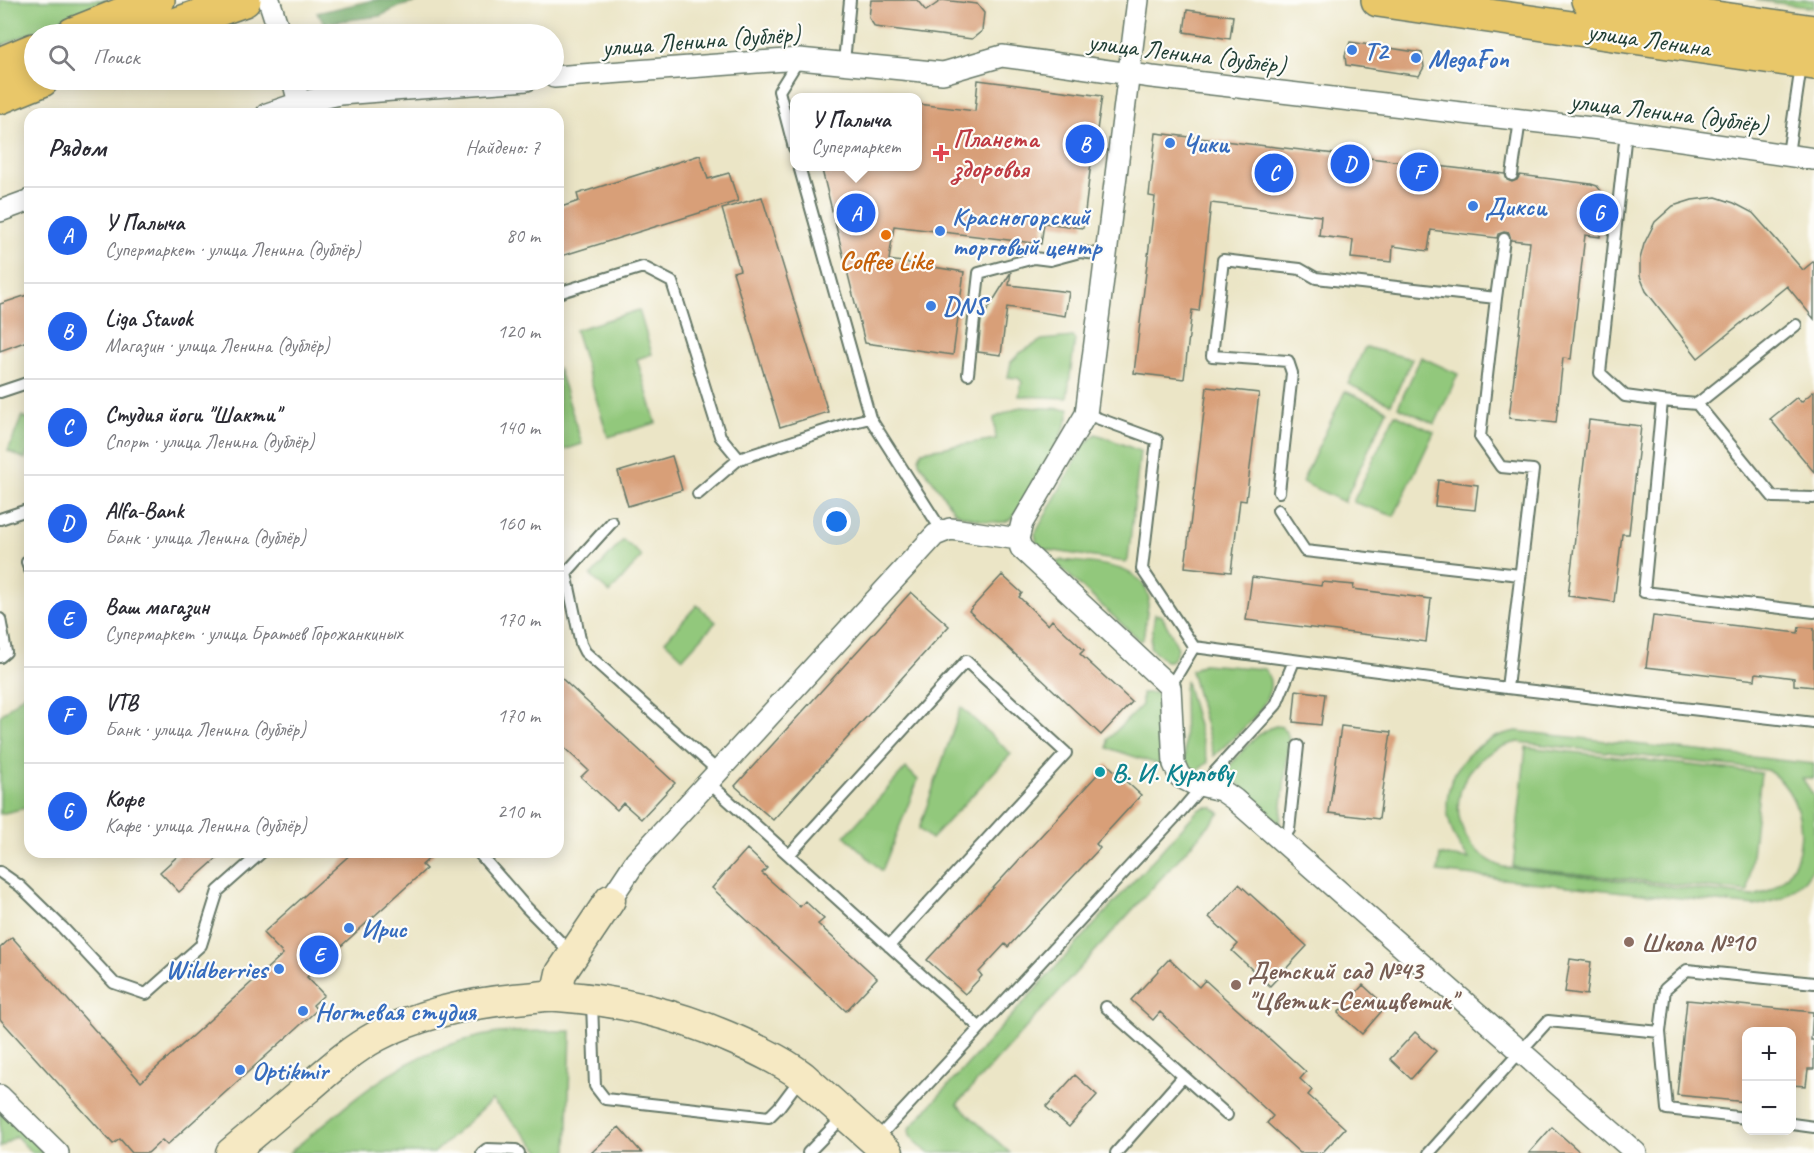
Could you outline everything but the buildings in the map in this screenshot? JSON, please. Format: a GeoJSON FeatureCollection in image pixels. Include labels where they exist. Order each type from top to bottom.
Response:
{"type":"FeatureCollection","features":[{"type":"Feature","properties":{"kind":"main road"},"geometry":{"type":"LineString","coordinates":[[98,24],[158,0]]}},
{"type":"Feature","properties":{"kind":"main road"},"geometry":{"type":"LineString","coordinates":[[178,24],[244,0]]}},
{"type":"Feature","properties":{"kind":"main road","name":"улица Ленина"},"geometry":{"type":"LineString","coordinates":[[1378,0],[1810,52]]}},
{"type":"Feature","properties":{"kind":"main road","name":"улица Ленина"},"geometry":{"type":"LineString","coordinates":[[1599,1],[1810,52]]}},
{"type":"Feature","properties":{"kind":"main road"},"geometry":{"type":"LineString","coordinates":[[0,64],[24,54]]}},
{"type":"Feature","properties":{"kind":"main road"},"geometry":{"type":"LineString","coordinates":[[0,97],[24,87]]}},
{"type":"Feature","properties":{"kind":"street"},"geometry":{"type":"LineString","coordinates":[[269,0],[276,24]]}},
{"type":"Feature","properties":{"kind":"street"},"geometry":{"type":"LineString","coordinates":[[1138,0],[1086,414],[1022,523],[1018,539],[1021,548],[1170,687],[1174,764],[1180,777],[1202,786],[1221,790],[1234,799],[1636,1153]]}},
{"type":"Feature","properties":{"kind":"street","name":"улица Ленина (дублёр)"},"geometry":{"type":"LineString","coordinates":[[564,76],[799,59],[943,73],[1002,56],[1128,74],[1626,132],[1814,159]]}},
{"type":"Feature","properties":{"kind":"street"},"geometry":{"type":"LineString","coordinates":[[295,90],[301,108],[340,94],[393,90]]}},
{"type":"Feature","properties":{"kind":"street"},"geometry":{"type":"LineString","coordinates":[[0,211],[24,202]]}},
{"type":"Feature","properties":{"kind":"street"},"geometry":{"type":"LineString","coordinates":[[556,996],[561,973],[636,861],[928,541],[942,531],[959,530],[1018,539]]}},
{"type":"Feature","properties":{"kind":"street"},"geometry":{"type":"LineString","coordinates":[[231,1153],[339,1061],[388,1031],[446,1010],[504,1000],[556,996],[630,1005],[705,1027],[745,1044],[795,1071],[847,1114],[882,1147]]}},
{"type":"Feature","properties":{"kind":"street"},"geometry":{"type":"LineString","coordinates":[[0,1096],[58,1153]]}},
{"type":"Feature","properties":{"kind":"lane"},"geometry":{"type":"LineString","coordinates":[[844,62],[850,0]]}},
{"type":"Feature","properties":{"kind":"lane"},"geometry":{"type":"LineString","coordinates":[[1788,154],[1810,52]]}},
{"type":"Feature","properties":{"kind":"lane"},"geometry":{"type":"LineString","coordinates":[[790,130],[779,91],[799,59]]}},
{"type":"Feature","properties":{"kind":"lane"},"geometry":{"type":"LineString","coordinates":[[1512,174],[1520,120]]}},
{"type":"Feature","properties":{"kind":"lane"},"geometry":{"type":"LineString","coordinates":[[1626,132],[1600,373],[1625,396],[1696,404],[1796,325]]}},
{"type":"Feature","properties":{"kind":"lane"},"geometry":{"type":"LineString","coordinates":[[800,171],[870,418],[942,531]]}},
{"type":"Feature","properties":{"kind":"lane"},"geometry":{"type":"LineString","coordinates":[[1504,239],[1479,437],[1501,467],[1533,470],[1508,688]]}},
{"type":"Feature","properties":{"kind":"lane"},"geometry":{"type":"LineString","coordinates":[[968,374],[980,273],[1034,258],[1050,260],[1080,252],[1106,255]]}},
{"type":"Feature","properties":{"kind":"lane"},"geometry":{"type":"LineString","coordinates":[[1279,492],[1292,372],[1288,361],[1212,356],[1223,260],[1300,269],[1316,278],[1496,298]]}},
{"type":"Feature","properties":{"kind":"lane"},"geometry":{"type":"LineString","coordinates":[[564,291],[643,267],[672,282],[720,435],[739,459]]}},
{"type":"Feature","properties":{"kind":"lane"},"geometry":{"type":"LineString","coordinates":[[0,392],[24,384]]}},
{"type":"Feature","properties":{"kind":"lane"},"geometry":{"type":"LineString","coordinates":[[1662,401],[1644,592],[1814,612]]}},
{"type":"Feature","properties":{"kind":"lane"},"geometry":{"type":"LineString","coordinates":[[1696,404],[1773,497],[1814,498]]}},
{"type":"Feature","properties":{"kind":"lane"},"geometry":{"type":"LineString","coordinates":[[1086,414],[1157,440],[1142,568],[1194,648],[1508,688],[1814,723]]}},
{"type":"Feature","properties":{"kind":"lane"},"geometry":{"type":"LineString","coordinates":[[698,494],[739,459],[870,418]]}},
{"type":"Feature","properties":{"kind":"lane"},"geometry":{"type":"LineString","coordinates":[[1278,510],[1305,551],[1520,575]]}},
{"type":"Feature","properties":{"kind":"lane"},"geometry":{"type":"LineString","coordinates":[[0,519],[24,511]]}},
{"type":"Feature","properties":{"kind":"lane"},"geometry":{"type":"LineString","coordinates":[[612,522],[566,573],[581,644],[585,652],[789,855],[980,1028]]}},
{"type":"Feature","properties":{"kind":"lane"},"geometry":{"type":"LineString","coordinates":[[0,619],[6,652],[0,657]]}},
{"type":"Feature","properties":{"kind":"lane"},"geometry":{"type":"LineString","coordinates":[[1170,687],[1194,648]]}},
{"type":"Feature","properties":{"kind":"lane"},"geometry":{"type":"LineString","coordinates":[[789,855],[966,661],[1066,753],[890,946]]}},
{"type":"Feature","properties":{"kind":"lane"},"geometry":{"type":"LineString","coordinates":[[882,1147],[980,1028],[1276,705],[1294,661]]}},
{"type":"Feature","properties":{"kind":"lane"},"geometry":{"type":"LineString","coordinates":[[1280,840],[1289,830],[1298,746]]}},
{"type":"Feature","properties":{"kind":"lane"},"geometry":{"type":"LineString","coordinates":[[0,872],[20,886],[114,983],[146,994],[201,945],[219,891],[255,858]]}},
{"type":"Feature","properties":{"kind":"lane"},"geometry":{"type":"LineString","coordinates":[[483,858],[525,906],[573,955]]}},
{"type":"Feature","properties":{"kind":"lane"},"geometry":{"type":"LineString","coordinates":[[1742,1118],[1667,1109],[1660,1032],[1665,988],[1687,970],[1814,983]]}},
{"type":"Feature","properties":{"kind":"lane"},"geometry":{"type":"LineString","coordinates":[[591,1000],[595,1086],[605,1099],[769,1117],[779,1107],[795,1071]]}},
{"type":"Feature","properties":{"kind":"lane"},"geometry":{"type":"LineString","coordinates":[[1106,1007],[1227,1115]]}},
{"type":"Feature","properties":{"kind":"lane"},"geometry":{"type":"LineString","coordinates":[[1429,1153],[1548,1021],[1660,1032]]}},
{"type":"Feature","properties":{"kind":"lane"},"geometry":{"type":"LineString","coordinates":[[1119,1152],[1183,1077]]}},
{"type":"Feature","properties":{"kind":"lane"},"geometry":{"type":"LineString","coordinates":[[808,1153],[847,1114]]}},
{"type":"Feature","properties":{"kind":"lane"},"geometry":{"type":"LineString","coordinates":[[1796,1124],[1814,1126]]}},
{"type":"Feature","properties":{"kind":"lane"},"geometry":{"type":"LineString","coordinates":[[482,1153],[487,1149],[516,1149],[519,1153]]}},
{"type":"Feature","properties":{"kind":"green space"},"geometry":{"type":"Polygon","coordinates":[[[0,0],[108,0],[52,24],[24,24],[24,36],[0,46],[0,0]]]}},
{"type":"Feature","properties":{"kind":"green space"},"geometry":{"type":"Polygon","coordinates":[[[374,0],[425,0],[401,6],[380,16],[325,23],[317,13],[374,0]]]}},
{"type":"Feature","properties":{"kind":"green space"},"geometry":{"type":"Polygon","coordinates":[[[1755,0],[1814,0],[1814,8],[1755,0]]]}},
{"type":"Feature","properties":{"kind":"green space"},"geometry":{"type":"Polygon","coordinates":[[[639,310],[652,354],[637,359],[656,423],[608,437],[575,330],[639,310]]]}},
{"type":"Feature","properties":{"kind":"green space"},"geometry":{"type":"Polygon","coordinates":[[[1073,337],[1075,340],[1067,398],[1019,396],[1022,382],[1018,378],[1008,377],[1011,362],[1020,353],[1042,340],[1073,337]]]}},
{"type":"Feature","properties":{"kind":"green space"},"geometry":{"type":"Polygon","coordinates":[[[1365,347],[1412,359],[1391,404],[1348,384],[1365,347]]]}},
{"type":"Feature","properties":{"kind":"green space"},"geometry":{"type":"Polygon","coordinates":[[[1421,357],[1458,374],[1435,424],[1398,407],[1421,357]]]}},
{"type":"Feature","properties":{"kind":"green space"},"geometry":{"type":"Polygon","coordinates":[[[564,386],[582,444],[564,450],[564,386]]]}},
{"type":"Feature","properties":{"kind":"green space"},"geometry":{"type":"Polygon","coordinates":[[[1345,391],[1387,410],[1344,502],[1302,482],[1345,391]]]}},
{"type":"Feature","properties":{"kind":"green space"},"geometry":{"type":"Polygon","coordinates":[[[1020,407],[1069,409],[1068,418],[1056,445],[1016,514],[1007,521],[999,522],[979,520],[955,512],[919,462],[922,451],[996,439],[994,418],[1020,407]]]}},
{"type":"Feature","properties":{"kind":"green space"},"geometry":{"type":"Polygon","coordinates":[[[1395,414],[1434,432],[1394,516],[1353,502],[1395,414]]]}},
{"type":"Feature","properties":{"kind":"green space"},"geometry":{"type":"Polygon","coordinates":[[[22,416],[24,417],[24,459],[8,451],[22,416]]]}},
{"type":"Feature","properties":{"kind":"green space"},"geometry":{"type":"Polygon","coordinates":[[[1096,434],[1140,451],[1126,562],[1042,549],[1037,544],[1035,534],[1084,445],[1096,434]]]}},
{"type":"Feature","properties":{"kind":"green space"},"geometry":{"type":"Polygon","coordinates":[[[623,540],[642,556],[610,593],[591,576],[623,540]]]}},
{"type":"Feature","properties":{"kind":"green space"},"geometry":{"type":"Polygon","coordinates":[[[1062,560],[1114,567],[1137,578],[1145,587],[1149,599],[1143,639],[1140,641],[1058,565],[1057,562],[1062,560]]]}},
{"type":"Feature","properties":{"kind":"green space"},"geometry":{"type":"Polygon","coordinates":[[[697,605],[716,622],[683,658],[665,641],[697,605]]]}},
{"type":"Feature","properties":{"kind":"green space"},"geometry":{"type":"Polygon","coordinates":[[[1155,614],[1162,616],[1178,648],[1174,658],[1170,661],[1165,661],[1150,647],[1155,614]]]}},
{"type":"Feature","properties":{"kind":"green space"},"geometry":{"type":"Polygon","coordinates":[[[1203,664],[1264,669],[1270,680],[1264,704],[1244,728],[1214,756],[1191,671],[1203,664]]]}},
{"type":"Feature","properties":{"kind":"green space"},"geometry":{"type":"Polygon","coordinates":[[[1186,682],[1208,762],[1196,772],[1185,766],[1184,688],[1186,682]]]}},
{"type":"Feature","properties":{"kind":"green space"},"geometry":{"type":"Polygon","coordinates":[[[1142,693],[1156,693],[1162,708],[1163,766],[1108,748],[1108,739],[1142,705],[1142,693]]]}},
{"type":"Feature","properties":{"kind":"green space"},"geometry":{"type":"Polygon","coordinates":[[[24,694],[24,808],[0,814],[0,716],[24,694]]]}},
{"type":"Feature","properties":{"kind":"green space"},"geometry":{"type":"Polygon","coordinates":[[[961,707],[1011,754],[931,839],[919,829],[961,707]]]}},
{"type":"Feature","properties":{"kind":"green space"},"geometry":{"type":"Polygon","coordinates":[[[1276,726],[1282,727],[1289,740],[1280,824],[1225,771],[1255,738],[1276,726]]]}},
{"type":"Feature","properties":{"kind":"green space"},"geometry":{"type":"Polygon","coordinates":[[[1516,731],[1814,764],[1814,778],[1802,778],[1814,796],[1814,867],[1805,880],[1783,898],[1755,906],[1438,872],[1440,855],[1469,859],[1456,839],[1449,819],[1447,799],[1452,780],[1461,763],[1475,749],[1494,738],[1516,731]],[[1518,742],[1494,750],[1476,764],[1464,781],[1459,800],[1460,819],[1467,838],[1481,854],[1503,867],[1753,896],[1773,888],[1788,875],[1797,858],[1800,839],[1799,819],[1793,800],[1782,783],[1767,770],[1518,742]]]}},
{"type":"Feature","properties":{"kind":"green space"},"geometry":{"type":"Polygon","coordinates":[[[1526,747],[1761,773],[1748,892],[1513,867],[1526,747]]]}},
{"type":"Feature","properties":{"kind":"green space"},"geometry":{"type":"Polygon","coordinates":[[[906,768],[918,780],[882,871],[845,836],[906,768]]]}},
{"type":"Feature","properties":{"kind":"green space"},"geometry":{"type":"Polygon","coordinates":[[[1212,807],[1220,813],[957,1104],[1010,1153],[928,1153],[910,1136],[909,1129],[1198,810],[1212,807]]]}},
{"type":"Feature","properties":{"kind":"green space"},"geometry":{"type":"Polygon","coordinates":[[[571,1031],[567,1153],[542,1153],[492,1100],[434,1153],[289,1153],[383,1079],[433,1051],[461,1041],[492,1034],[571,1031]]]}},
{"type":"Feature","properties":{"kind":"green space"},"geometry":{"type":"Polygon","coordinates":[[[3,1111],[46,1153],[32,1153],[16,1136],[0,1148],[0,1113],[3,1111]]]}},
{"type":"Feature","properties":{"kind":"place","name":"T2"},"geometry":{"type":"Point","coordinates":[1352,50]}},
{"type":"Feature","properties":{"kind":"place","name":"MegaFon"},"geometry":{"type":"Point","coordinates":[1416,58]}},
{"type":"Feature","properties":{"kind":"place","name":"Чики"},"geometry":{"type":"Point","coordinates":[1170,143]}},
{"type":"Feature","properties":{"kind":"place","name":"Liga Stavok"},"geometry":{"type":"Point","coordinates":[1085,144]}},
{"type":"Feature","properties":{"kind":"place","name":"Планета здоровья"},"geometry":{"type":"Point","coordinates":[941,153]}},
{"type":"Feature","properties":{"kind":"place","name":"Alfa-Bank"},"geometry":{"type":"Point","coordinates":[1350,164]}},
{"type":"Feature","properties":{"kind":"place","name":"VTB"},"geometry":{"type":"Point","coordinates":[1419,172]}},
{"type":"Feature","properties":{"kind":"place","name":"Студия йоги \"Шакти\""},"geometry":{"type":"Point","coordinates":[1274,173]}},
{"type":"Feature","properties":{"kind":"place","name":"Дикси"},"geometry":{"type":"Point","coordinates":[1473,206]}},
{"type":"Feature","properties":{"kind":"place","name":"У Палыча"},"geometry":{"type":"Point","coordinates":[856,213]}},
{"type":"Feature","properties":{"kind":"place","name":"Кофе"},"geometry":{"type":"Point","coordinates":[1599,213]}},
{"type":"Feature","properties":{"kind":"place","name":"Красногорский торговый центр"},"geometry":{"type":"Point","coordinates":[940,231]}},
{"type":"Feature","properties":{"kind":"place","name":"Coffee Like"},"geometry":{"type":"Point","coordinates":[886,235]}},
{"type":"Feature","properties":{"kind":"place","name":"DNS"},"geometry":{"type":"Point","coordinates":[931,306]}},
{"type":"Feature","properties":{"kind":"place","name":"В. И. Курлову"},"geometry":{"type":"Point","coordinates":[1100,772]}},
{"type":"Feature","properties":{"kind":"place","name":"Ирис"},"geometry":{"type":"Point","coordinates":[349,928]}},
{"type":"Feature","properties":{"kind":"place","name":"Школа №10"},"geometry":{"type":"Point","coordinates":[1629,942]}},
{"type":"Feature","properties":{"kind":"place","name":"Ваш магазин"},"geometry":{"type":"Point","coordinates":[319,955]}},
{"type":"Feature","properties":{"kind":"place","name":"Wildberries"},"geometry":{"type":"Point","coordinates":[279,969]}},
{"type":"Feature","properties":{"kind":"place","name":"Детский сад №43 \"Цветик-Семицветик\""},"geometry":{"type":"Point","coordinates":[1236,985]}},
{"type":"Feature","properties":{"kind":"place","name":"Ногтевая студия"},"geometry":{"type":"Point","coordinates":[303,1011]}},
{"type":"Feature","properties":{"kind":"place","name":"Optikmir"},"geometry":{"type":"Point","coordinates":[240,1070]}}]}
